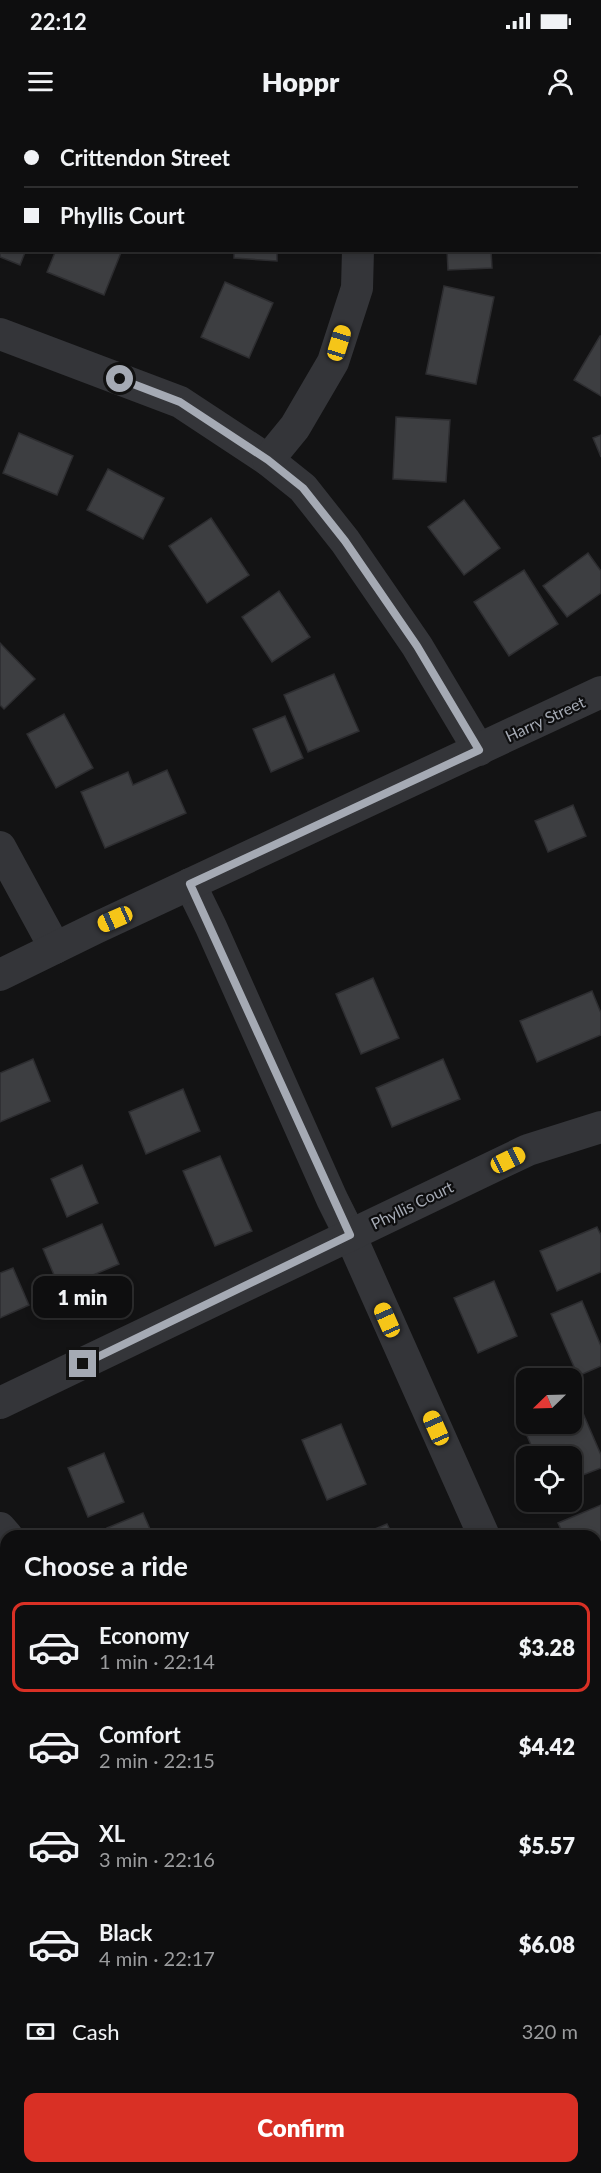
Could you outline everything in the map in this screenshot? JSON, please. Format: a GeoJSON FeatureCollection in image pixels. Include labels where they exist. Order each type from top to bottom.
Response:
{"type":"FeatureCollection","features":[{"type":"Feature","properties":{"kind":"street"},"geometry":{"type":"LineString","coordinates":[[268,460],[295,427],[333,362],[357,288],[358,252]]}},
{"type":"Feature","properties":{"kind":"street"},"geometry":{"type":"LineString","coordinates":[[0,334],[180,402],[268,460],[303,488],[345,541],[417,646],[479,750]]}},
{"type":"Feature","properties":{"kind":"street","name":"Harry Street"},"geometry":{"type":"LineString","coordinates":[[0,975],[601,692]]}},
{"type":"Feature","properties":{"kind":"street"},"geometry":{"type":"LineString","coordinates":[[0,847],[55,948]]}},
{"type":"Feature","properties":{"kind":"street"},"geometry":{"type":"LineString","coordinates":[[190,884],[481,1530]]}},
{"type":"Feature","properties":{"kind":"street","name":"Phyllis Court"},"geometry":{"type":"LineString","coordinates":[[0,1403],[528,1150],[601,1127]]}},
{"type":"Feature","properties":{"kind":"building"},"geometry":{"type":"Polygon","coordinates":[[[0,252],[25,252],[20,265],[0,257],[0,252]]]}},
{"type":"Feature","properties":{"kind":"building"},"geometry":{"type":"Polygon","coordinates":[[[55,252],[121,252],[104,295],[47,272],[55,252]]]}},
{"type":"Feature","properties":{"kind":"building"},"geometry":{"type":"Polygon","coordinates":[[[234,252],[277,252],[277,261],[234,258],[234,252]]]}},
{"type":"Feature","properties":{"kind":"building"},"geometry":{"type":"Polygon","coordinates":[[[447,252],[491,252],[492,268],[448,270],[447,252]]]}},
{"type":"Feature","properties":{"kind":"building"},"geometry":{"type":"Polygon","coordinates":[[[225,282],[273,303],[249,358],[201,337],[225,282]]]}},
{"type":"Feature","properties":{"kind":"building"},"geometry":{"type":"Polygon","coordinates":[[[444,286],[494,297],[476,384],[426,374],[444,286]]]}},
{"type":"Feature","properties":{"kind":"building"},"geometry":{"type":"Polygon","coordinates":[[[601,336],[601,396],[574,380],[601,336]]]}},
{"type":"Feature","properties":{"kind":"building"},"geometry":{"type":"Polygon","coordinates":[[[396,417],[450,420],[446,482],[393,479],[396,417]]]}},
{"type":"Feature","properties":{"kind":"building"},"geometry":{"type":"Polygon","coordinates":[[[19,433],[73,456],[57,495],[3,473],[19,433]]]}},
{"type":"Feature","properties":{"kind":"building"},"geometry":{"type":"Polygon","coordinates":[[[601,435],[601,457],[593,438],[601,435]]]}},
{"type":"Feature","properties":{"kind":"building"},"geometry":{"type":"Polygon","coordinates":[[[108,469],[164,498],[143,539],[87,510],[108,469]]]}},
{"type":"Feature","properties":{"kind":"building"},"geometry":{"type":"Polygon","coordinates":[[[464,500],[500,548],[464,575],[428,527],[464,500]]]}},
{"type":"Feature","properties":{"kind":"building"},"geometry":{"type":"Polygon","coordinates":[[[211,518],[249,575],[207,603],[169,546],[211,518]]]}},
{"type":"Feature","properties":{"kind":"building"},"geometry":{"type":"Polygon","coordinates":[[[588,553],[601,571],[601,593],[567,617],[543,586],[588,553]]]}},
{"type":"Feature","properties":{"kind":"building"},"geometry":{"type":"Polygon","coordinates":[[[524,570],[558,624],[509,656],[474,602],[524,570]]]}},
{"type":"Feature","properties":{"kind":"building"},"geometry":{"type":"Polygon","coordinates":[[[279,591],[310,637],[272,662],[242,617],[279,591]]]}},
{"type":"Feature","properties":{"kind":"building"},"geometry":{"type":"Polygon","coordinates":[[[0,643],[35,679],[4,709],[0,705],[0,643]]]}},
{"type":"Feature","properties":{"kind":"building"},"geometry":{"type":"Polygon","coordinates":[[[334,674],[359,731],[308,752],[284,695],[334,674]]]}},
{"type":"Feature","properties":{"kind":"building"},"geometry":{"type":"Polygon","coordinates":[[[64,714],[93,768],[56,788],[27,734],[64,714]]]}},
{"type":"Feature","properties":{"kind":"building"},"geometry":{"type":"Polygon","coordinates":[[[285,716],[303,758],[271,772],[253,729],[285,716]]]}},
{"type":"Feature","properties":{"kind":"building"},"geometry":{"type":"Polygon","coordinates":[[[167,770],[186,813],[105,848],[81,792],[128,772],[133,785],[167,770]]]}},
{"type":"Feature","properties":{"kind":"building"},"geometry":{"type":"Polygon","coordinates":[[[573,805],[586,836],[548,852],[535,821],[573,805]]]}},
{"type":"Feature","properties":{"kind":"building"},"geometry":{"type":"Polygon","coordinates":[[[373,978],[399,1038],[361,1054],[336,994],[373,978]]]}},
{"type":"Feature","properties":{"kind":"building"},"geometry":{"type":"Polygon","coordinates":[[[592,991],[601,1013],[601,1035],[537,1062],[520,1021],[592,991]]]}},
{"type":"Feature","properties":{"kind":"building"},"geometry":{"type":"Polygon","coordinates":[[[33,1059],[50,1101],[0,1122],[0,1073],[33,1059]]]}},
{"type":"Feature","properties":{"kind":"building"},"geometry":{"type":"Polygon","coordinates":[[[443,1059],[460,1099],[392,1127],[376,1088],[443,1059]]]}},
{"type":"Feature","properties":{"kind":"building"},"geometry":{"type":"Polygon","coordinates":[[[183,1089],[200,1131],[146,1154],[129,1112],[183,1089]]]}},
{"type":"Feature","properties":{"kind":"building"},"geometry":{"type":"Polygon","coordinates":[[[220,1156],[252,1231],[215,1246],[183,1171],[220,1156]]]}},
{"type":"Feature","properties":{"kind":"building"},"geometry":{"type":"Polygon","coordinates":[[[82,1165],[98,1203],[67,1217],[51,1179],[82,1165]]]}},
{"type":"Feature","properties":{"kind":"building"},"geometry":{"type":"Polygon","coordinates":[[[102,1224],[119,1264],[60,1289],[43,1249],[102,1224]]]}},
{"type":"Feature","properties":{"kind":"building"},"geometry":{"type":"Polygon","coordinates":[[[597,1227],[601,1235],[601,1272],[557,1291],[540,1251],[597,1227]]]}},
{"type":"Feature","properties":{"kind":"building"},"geometry":{"type":"Polygon","coordinates":[[[13,1268],[29,1305],[0,1318],[0,1273],[13,1268]]]}},
{"type":"Feature","properties":{"kind":"building"},"geometry":{"type":"Polygon","coordinates":[[[494,1281],[517,1336],[478,1353],[454,1298],[494,1281]]]}},
{"type":"Feature","properties":{"kind":"building"},"geometry":{"type":"Polygon","coordinates":[[[582,1301],[601,1346],[601,1366],[582,1374],[582,1368],[575,1368],[551,1314],[582,1301]]]}},
{"type":"Feature","properties":{"kind":"building"},"geometry":{"type":"Polygon","coordinates":[[[582,1411],[601,1455],[601,1468],[582,1475],[582,1446],[532,1446],[526,1434],[582,1434],[582,1411]]]}},
{"type":"Feature","properties":{"kind":"building"},"geometry":{"type":"Polygon","coordinates":[[[341,1424],[366,1484],[327,1500],[302,1440],[341,1424]]]}},
{"type":"Feature","properties":{"kind":"building"},"geometry":{"type":"Polygon","coordinates":[[[104,1453],[124,1502],[88,1517],[68,1468],[104,1453]]]}},
{"type":"Feature","properties":{"kind":"building"},"geometry":{"type":"Polygon","coordinates":[[[601,1505],[601,1530],[561,1530],[558,1523],[601,1505]]]}},
{"type":"Feature","properties":{"kind":"building"},"geometry":{"type":"Polygon","coordinates":[[[143,1513],[150,1530],[108,1530],[107,1528],[143,1513]]]}},
{"type":"Feature","properties":{"kind":"building"},"geometry":{"type":"Polygon","coordinates":[[[387,1524],[390,1530],[372,1530],[387,1524]]]}},
{"type":"Feature","properties":{"kind":"route"},"geometry":{"type":"LineString","coordinates":[[83,1364],[350,1235],[190,884],[479,750],[417,646],[345,541],[303,488],[268,460],[180,402],[120,379]]}}]}
